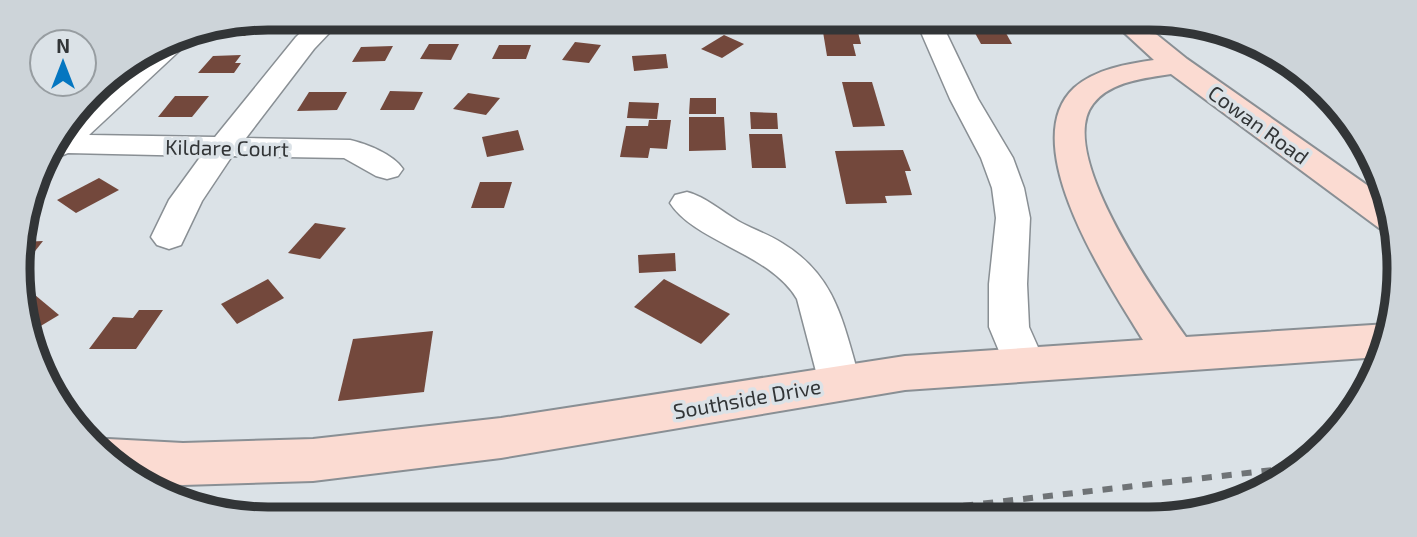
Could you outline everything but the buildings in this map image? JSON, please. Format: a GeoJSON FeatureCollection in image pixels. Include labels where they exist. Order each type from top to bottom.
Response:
{"type":"FeatureCollection","features":[{"type":"Feature","properties":{"kind":"street"},"geometry":{"type":"LineString","coordinates":[[169,237],[186,200],[223,147],[318,30]]}},
{"type":"Feature","properties":{"kind":"street"},"geometry":{"type":"LineString","coordinates":[[932,30],[1009,188],[1013,218],[1008,284],[1009,327],[1024,363]]}},
{"type":"Feature","properties":{"kind":"street","name":"Cowan Road"},"geometry":{"type":"LineString","coordinates":[[1135,30],[1177,65],[1380,211]]}},
{"type":"Feature","properties":{"kind":"street"},"geometry":{"type":"LineString","coordinates":[[71,135],[157,58]]}},
{"type":"Feature","properties":{"kind":"street"},"geometry":{"type":"LineString","coordinates":[[1175,354],[1142,306],[1093,216],[1073,162],[1069,131],[1073,112],[1088,92],[1121,76],[1177,65]]}},
{"type":"Feature","properties":{"kind":"street","name":"Kildare Court"},"geometry":{"type":"LineString","coordinates":[[62,150],[223,147],[350,149],[387,169]]}},
{"type":"Feature","properties":{"kind":"street"},"geometry":{"type":"LineString","coordinates":[[687,203],[727,230],[770,252],[806,282],[816,298],[840,383]]}},
{"type":"Feature","properties":{"kind":"street","name":"Southside Drive"},"geometry":{"type":"LineString","coordinates":[[128,461],[248,464],[418,450],[905,373],[1375,341]]}},
{"type":"Feature","properties":{"kind":"railway"},"geometry":{"type":"LineString","coordinates":[[953,507],[1277,470]]}}]}
